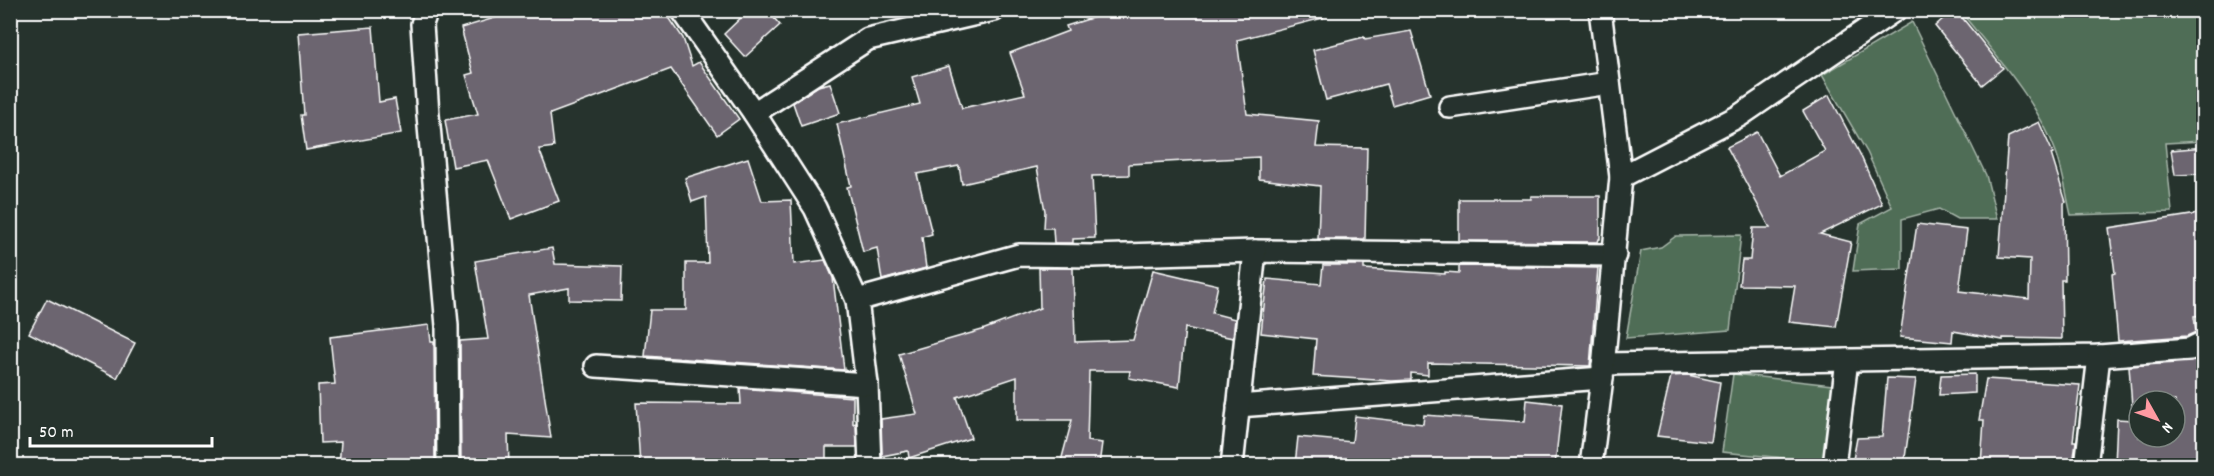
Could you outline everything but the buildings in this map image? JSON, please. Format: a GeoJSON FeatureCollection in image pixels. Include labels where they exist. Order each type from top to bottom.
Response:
{"type":"FeatureCollection","features":[{"type":"Feature","properties":{"kind":"street"},"geometry":{"type":"LineString","coordinates":[[427,10],[422,24],[447,326],[448,465]]}},
{"type":"Feature","properties":{"kind":"street"},"geometry":{"type":"LineString","coordinates":[[682,10],[754,113],[815,208],[857,300],[867,384],[870,465]]}},
{"type":"Feature","properties":{"kind":"street"},"geometry":{"type":"LineString","coordinates":[[754,113],[868,39],[994,10]]}},
{"type":"Feature","properties":{"kind":"street"},"geometry":{"type":"LineString","coordinates":[[1591,465],[1603,371],[1621,177],[1600,10]]}},
{"type":"Feature","properties":{"kind":"street"},"geometry":{"type":"LineString","coordinates":[[1621,177],[1739,116],[1895,10]]}},
{"type":"Feature","properties":{"kind":"street"},"geometry":{"type":"LineString","coordinates":[[1450,107],[1609,83]]}},
{"type":"Feature","properties":{"kind":"street"},"geometry":{"type":"LineString","coordinates":[[857,300],[1019,255],[1092,256],[1255,251],[1615,255]]}},
{"type":"Feature","properties":{"kind":"street"},"geometry":{"type":"LineString","coordinates":[[1232,465],[1255,251]]}},
{"type":"Feature","properties":{"kind":"street"},"geometry":{"type":"LineString","coordinates":[[1238,406],[1603,371],[1847,360],[2098,356],[2190,349],[2204,342]]}},
{"type":"Feature","properties":{"kind":"street"},"geometry":{"type":"LineString","coordinates":[[2086,465],[2098,356]]}},
{"type":"Feature","properties":{"kind":"street"},"geometry":{"type":"LineString","coordinates":[[1834,465],[1847,360]]}},
{"type":"Feature","properties":{"kind":"street"},"geometry":{"type":"LineString","coordinates":[[596,366],[867,384]]}},
{"type":"Feature","properties":{"kind":"green space"},"geometry":{"type":"Polygon","coordinates":[[[1960,11],[2203,11],[2203,141],[2165,143],[2172,212],[2071,215],[2063,175],[2048,133],[2014,78],[1960,11]]]}},
{"type":"Feature","properties":{"kind":"green space"},"geometry":{"type":"Polygon","coordinates":[[[1912,22],[1986,175],[1997,219],[1957,219],[1939,209],[1902,219],[1902,269],[1853,271],[1860,224],[1892,207],[1867,152],[1822,75],[1912,22]]]}},
{"type":"Feature","properties":{"kind":"green space"},"geometry":{"type":"Polygon","coordinates":[[[1741,235],[1730,330],[1626,338],[1641,251],[1661,247],[1676,236],[1741,235]]]}},
{"type":"Feature","properties":{"kind":"green space"},"geometry":{"type":"Polygon","coordinates":[[[1733,374],[1832,385],[1825,462],[1722,452],[1733,374]]]}}]}
